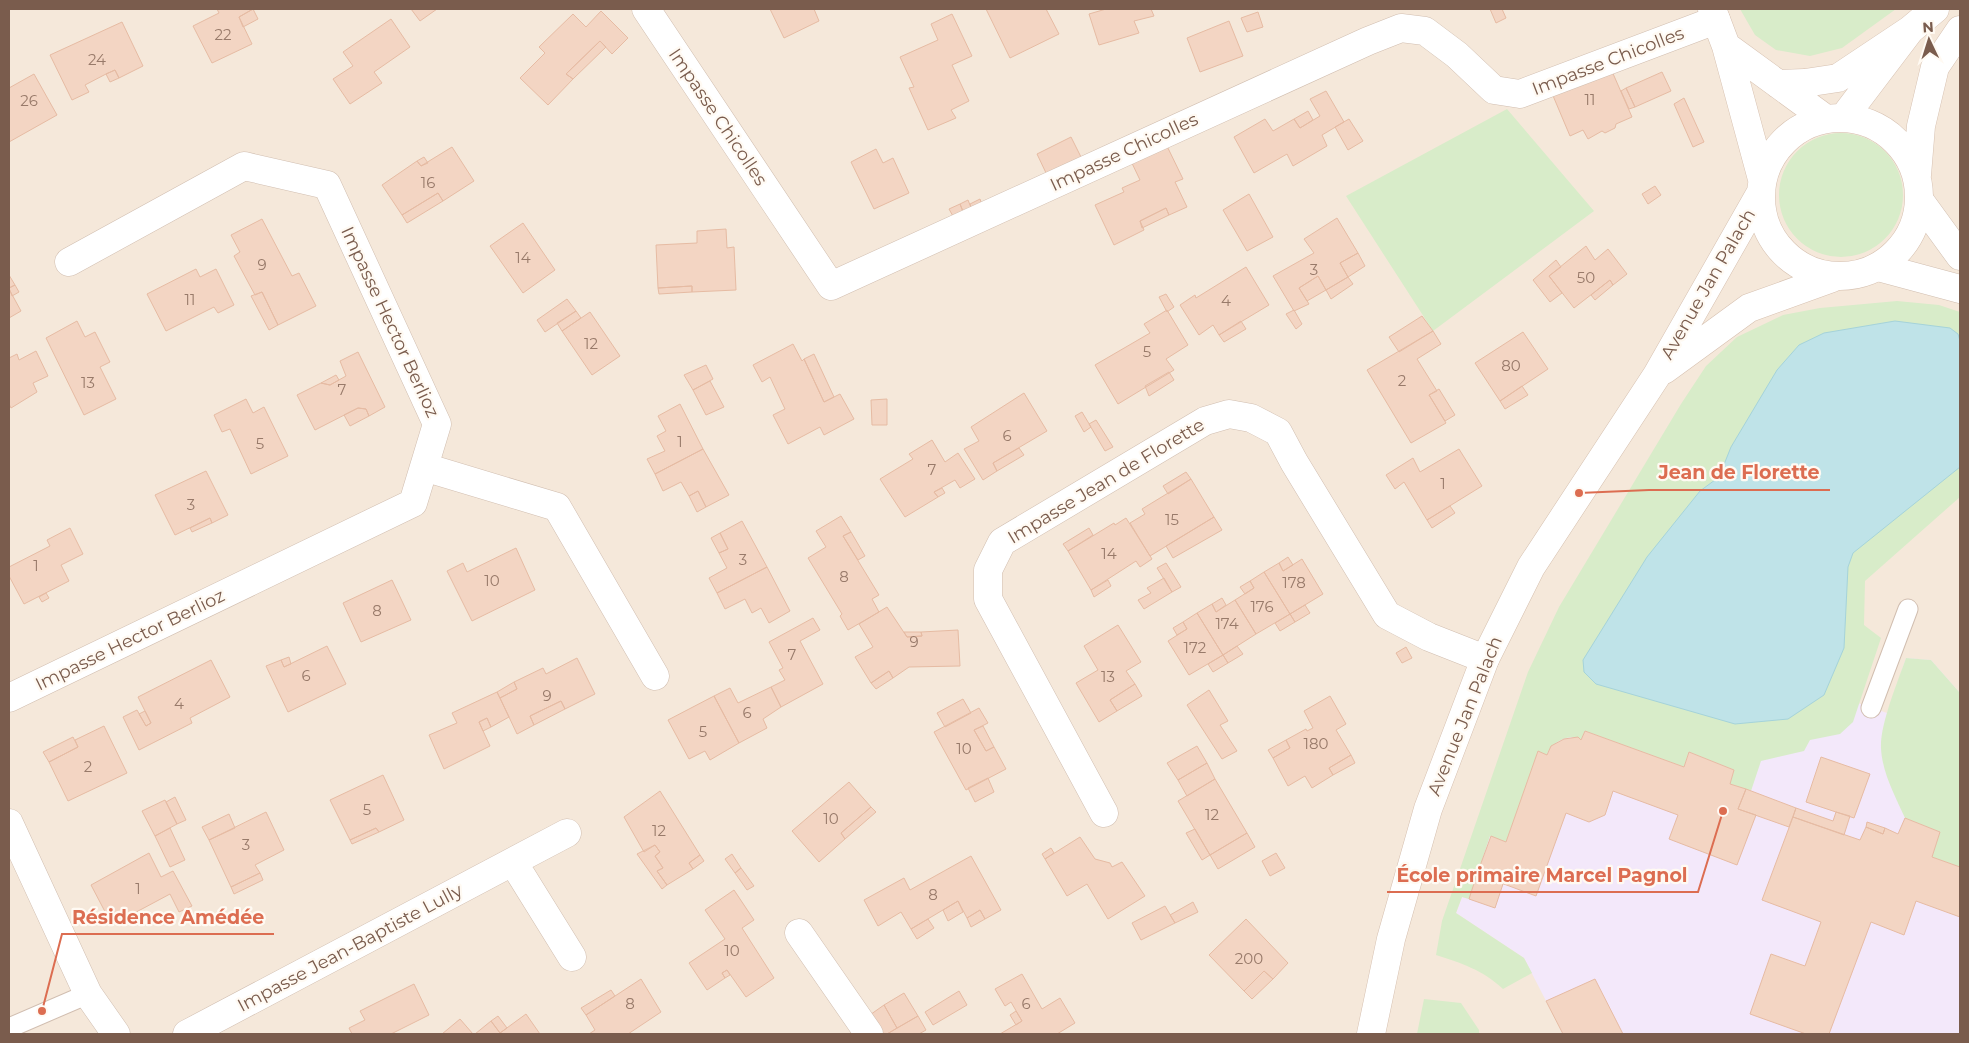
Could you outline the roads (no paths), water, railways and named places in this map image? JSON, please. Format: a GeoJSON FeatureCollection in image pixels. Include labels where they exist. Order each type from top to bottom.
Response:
{"type":"FeatureCollection","features":[{"type":"Feature","properties":{"kind":"street","name":"Impasse Chicolles"},"geometry":{"type":"LineString","coordinates":[[646,9],[832,286],[1350,49],[1401,28],[1425,31],[1457,55],[1494,90],[1520,94],[1714,14]]}},
{"type":"Feature","properties":{"kind":"street"},"geometry":{"type":"LineString","coordinates":[[1778,84],[1805,83],[1838,78],[1910,30],[1935,9]]}},
{"type":"Feature","properties":{"kind":"street"},"geometry":{"type":"LineString","coordinates":[[1714,14],[1726,46],[1761,186],[1761,209],[1770,235],[1787,256],[1810,271],[1832,278],[1856,275],[1878,267],[1895,255],[1915,227],[1921,126],[1934,67],[1960,30]]}},
{"type":"Feature","properties":{"kind":"street"},"geometry":{"type":"LineString","coordinates":[[1835,118],[1910,30]]}},
{"type":"Feature","properties":{"kind":"street"},"geometry":{"type":"LineString","coordinates":[[1726,46],[1778,84],[1835,118]]}},
{"type":"Feature","properties":{"kind":"street"},"geometry":{"type":"LineString","coordinates":[[1761,186],[1771,157],[1785,139],[1811,123],[1835,118],[1863,121],[1887,132],[1905,151],[1918,188],[1960,256]]}},
{"type":"Feature","properties":{"kind":"street","name":"Impasse Hector Berlioz"},"geometry":{"type":"LineString","coordinates":[[9,698],[413,503],[437,424],[327,185],[244,166],[69,262]]}},
{"type":"Feature","properties":{"kind":"street","name":"Avenue Jan Palach"},"geometry":{"type":"LineString","coordinates":[[1371,1034],[1391,939],[1428,809],[1484,659],[1532,567],[1657,375],[1761,186]]}},
{"type":"Feature","properties":{"kind":"street"},"geometry":{"type":"LineString","coordinates":[[1878,267],[1960,289]]}},
{"type":"Feature","properties":{"kind":"street","name":"Avenue Jan Palach"},"geometry":{"type":"LineString","coordinates":[[1657,375],[1749,308],[1832,278]]}},
{"type":"Feature","properties":{"kind":"street","name":"Impasse Jean de Florette"},"geometry":{"type":"LineString","coordinates":[[1104,813],[988,599],[988,570],[1002,542],[1205,421],[1229,414],[1251,418],[1278,432],[1294,462],[1387,615],[1429,636],[1484,659]]}},
{"type":"Feature","properties":{"kind":"street"},"geometry":{"type":"LineString","coordinates":[[424,468],[557,507],[655,676]]}},
{"type":"Feature","properties":{"kind":"street"},"geometry":{"type":"LineString","coordinates":[[9,824],[88,994],[116,1034]]}},
{"type":"Feature","properties":{"kind":"street","name":"Impasse Jean-Baptiste Lully"},"geometry":{"type":"LineString","coordinates":[[187,1034],[567,833]]}},
{"type":"Feature","properties":{"kind":"street"},"geometry":{"type":"LineString","coordinates":[[513,862],[572,957]]}},
{"type":"Feature","properties":{"kind":"street"},"geometry":{"type":"LineString","coordinates":[[799,933],[869,1034]]}},
{"type":"Feature","properties":{"kind":"lane"},"geometry":{"type":"LineString","coordinates":[[1871,708],[1908,609]]}},
{"type":"Feature","properties":{"kind":"lane"},"geometry":{"type":"LineString","coordinates":[[9,1028],[88,994]]}},
{"type":"Feature","properties":{"kind":"water"},"geometry":{"type":"Polygon","coordinates":[[[1895,321],[1950,328],[1958,334],[1960,341],[1960,467],[1853,553],[1848,567],[1844,648],[1824,695],[1788,719],[1735,724],[1596,684],[1584,672],[1583,660],[1647,557],[1700,491],[1719,477],[1731,447],[1777,370],[1799,345],[1824,333],[1895,321]]]}},
{"type":"Feature","properties":{"kind":"place","name":"Jean de Florette"},"geometry":{"type":"Point","coordinates":[1579,493]}},
{"type":"Feature","properties":{"kind":"place","name":"École primaire Marcel Pagnol"},"geometry":{"type":"Point","coordinates":[1723,811]}},
{"type":"Feature","properties":{"kind":"place","name":"Résidence Amédée"},"geometry":{"type":"Point","coordinates":[42,1011]}}]}
